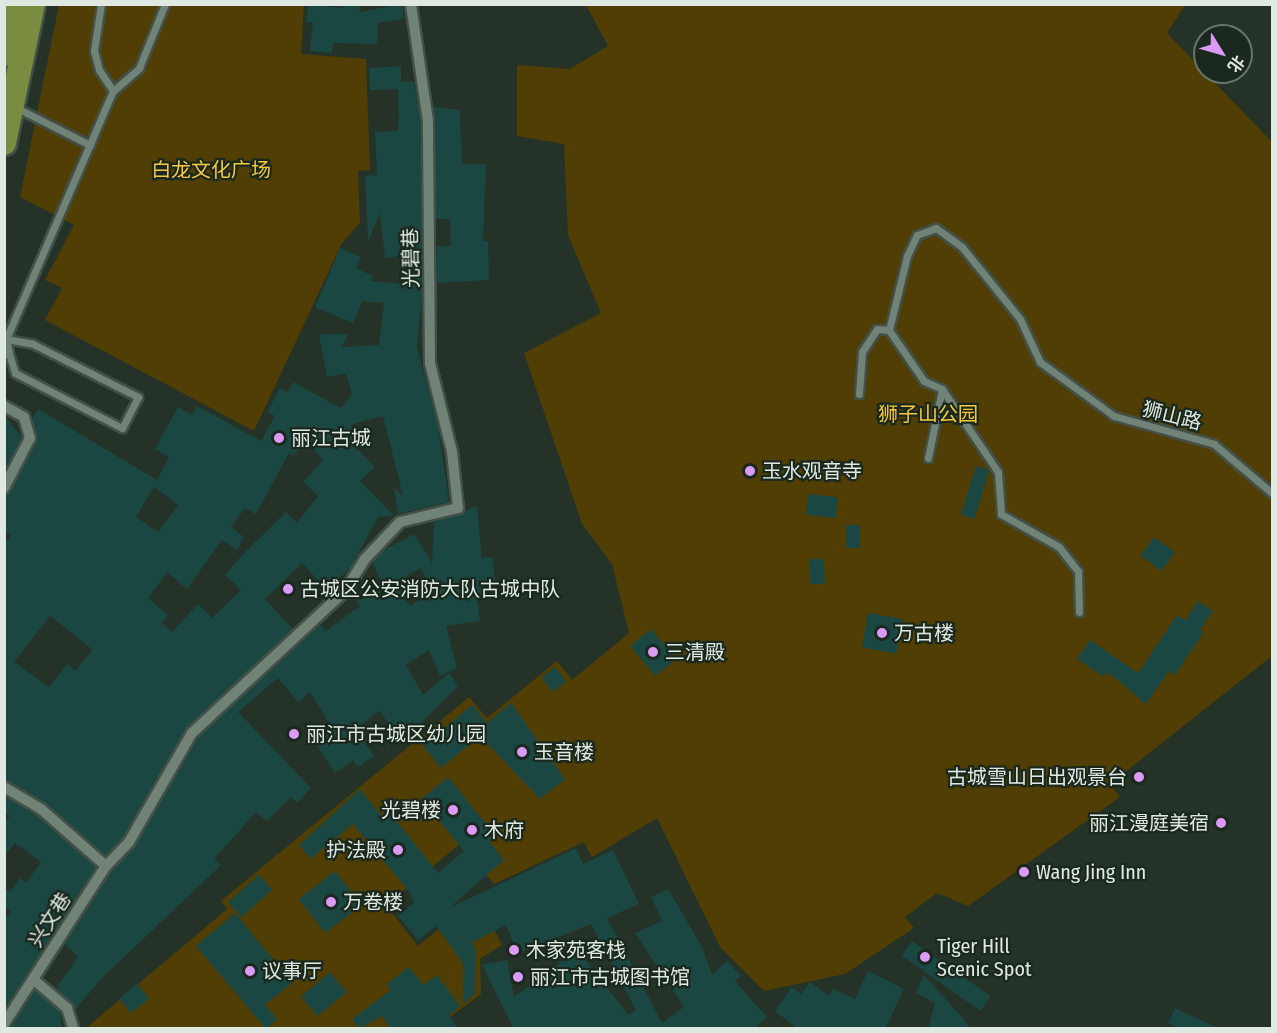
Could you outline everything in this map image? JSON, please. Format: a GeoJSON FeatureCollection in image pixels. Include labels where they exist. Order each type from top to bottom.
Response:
{"type":"FeatureCollection","features":[{"type":"Feature","properties":{"kind":"highway"},"geometry":{"type":"LineString","coordinates":[[4,54],[15,4]]}},
{"type":"Feature","properties":{"kind":"highway"},"geometry":{"type":"LineString","coordinates":[[4,143],[33,4]]}},
{"type":"Feature","properties":{"kind":"street","name":"光碧巷"},"geometry":{"type":"LineString","coordinates":[[411,4],[428,121],[430,363],[452,452],[458,508]]}},
{"type":"Feature","properties":{"kind":"street"},"geometry":{"type":"LineString","coordinates":[[4,406],[24,417],[30,438],[4,488]]}},
{"type":"Feature","properties":{"kind":"street","name":"兴文巷"},"geometry":{"type":"LineString","coordinates":[[4,1024],[106,866],[129,842],[192,733],[345,591],[382,538],[400,522],[458,508]]}},
{"type":"Feature","properties":{"kind":"street"},"geometry":{"type":"LineString","coordinates":[[4,787],[40,809],[106,866]]}},
{"type":"Feature","properties":{"kind":"street"},"geometry":{"type":"LineString","coordinates":[[33,979],[67,1008],[73,1029]]}},
{"type":"Feature","properties":{"kind":"lane"},"geometry":{"type":"LineString","coordinates":[[101,4],[94,51],[113,91]]}},
{"type":"Feature","properties":{"kind":"lane"},"geometry":{"type":"LineString","coordinates":[[6,339],[33,344],[138,397],[122,428],[15,373],[7,354],[6,339],[113,91],[139,68],[165,4]]}},
{"type":"Feature","properties":{"kind":"lane"},"geometry":{"type":"LineString","coordinates":[[12,106],[90,145]]}},
{"type":"Feature","properties":{"kind":"lane","name":"狮山路"},"geometry":{"type":"LineString","coordinates":[[889,330],[907,256],[917,235],[936,228],[962,247],[1020,319],[1040,362],[1087,398],[1129,422],[1214,444],[1272,493]]}},
{"type":"Feature","properties":{"kind":"lane"},"geometry":{"type":"LineString","coordinates":[[859,393],[862,352],[876,329],[889,330],[924,381],[942,389],[998,472],[1001,514],[1059,547],[1078,571],[1079,612]]}},
{"type":"Feature","properties":{"kind":"lane"},"geometry":{"type":"LineString","coordinates":[[928,458],[942,389]]}},
{"type":"Feature","properties":{"kind":"green space","name":"白龙文化广场"},"geometry":{"type":"Polygon","coordinates":[[[59,5],[304,5],[301,54],[366,59],[370,170],[358,171],[360,223],[342,243],[254,431],[45,320],[62,288],[45,280],[74,225],[20,197],[59,5]]]}},
{"type":"Feature","properties":{"kind":"green space","name":"狮子山公园"},"geometry":{"type":"Polygon","coordinates":[[[586,5],[1185,5],[1167,33],[1193,60],[1193,84],[1216,84],[1272,142],[1272,656],[1110,784],[1120,797],[968,906],[937,893],[905,917],[914,928],[845,974],[764,991],[720,947],[657,818],[592,857],[584,842],[494,884],[460,844],[386,905],[418,946],[478,897],[502,945],[480,959],[481,994],[435,1028],[86,1028],[227,909],[221,901],[469,697],[487,718],[557,661],[572,680],[629,633],[612,564],[582,524],[524,353],[601,313],[568,235],[564,144],[517,136],[517,65],[570,69],[608,46],[586,5]]]}},
{"type":"Feature","properties":{"kind":"building"},"geometry":{"type":"Polygon","coordinates":[[[344,4],[359,4],[360,12],[402,4],[404,19],[378,23],[377,44],[333,43],[332,53],[310,51],[313,22],[306,22],[308,5],[344,8],[344,4]]]}},
{"type":"Feature","properties":{"kind":"building"},"geometry":{"type":"Polygon","coordinates":[[[401,66],[401,82],[414,81],[421,122],[422,297],[417,347],[438,426],[449,502],[398,514],[394,487],[403,496],[383,416],[350,425],[364,439],[355,447],[375,467],[360,481],[393,515],[378,517],[351,567],[327,590],[302,563],[265,599],[293,629],[187,728],[123,837],[106,856],[46,803],[4,780],[4,545],[11,536],[4,531],[4,495],[37,441],[32,419],[38,409],[157,480],[169,457],[155,449],[178,407],[192,415],[197,406],[261,441],[275,416],[267,412],[280,388],[288,392],[293,382],[341,408],[352,395],[346,373],[327,377],[319,334],[348,334],[342,347],[379,345],[384,303],[362,301],[353,323],[315,307],[340,248],[361,257],[356,268],[373,276],[371,281],[404,284],[407,255],[385,258],[380,213],[368,242],[365,176],[377,175],[375,132],[398,131],[399,114],[398,89],[370,90],[369,68],[401,66]],[[304,439],[294,456],[289,453],[256,514],[245,508],[231,527],[244,537],[237,550],[222,540],[187,589],[167,572],[148,598],[168,615],[162,623],[172,632],[198,604],[212,618],[241,590],[225,575],[243,554],[286,512],[297,523],[318,496],[303,482],[323,460],[304,439]],[[154,487],[136,517],[158,532],[178,505],[154,487]],[[50,616],[14,662],[49,687],[67,664],[75,671],[93,650],[50,616]]]}},
{"type":"Feature","properties":{"kind":"building"},"geometry":{"type":"Polygon","coordinates":[[[434,107],[460,110],[462,164],[486,164],[483,241],[488,241],[489,280],[437,283],[437,246],[451,246],[450,219],[436,219],[434,107]]]}},
{"type":"Feature","properties":{"kind":"building"},"geometry":{"type":"Polygon","coordinates":[[[4,415],[22,437],[4,471],[4,415]]]}},
{"type":"Feature","properties":{"kind":"building"},"geometry":{"type":"Polygon","coordinates":[[[976,466],[989,470],[974,519],[961,515],[976,466]]]}},
{"type":"Feature","properties":{"kind":"building"},"geometry":{"type":"Polygon","coordinates":[[[808,494],[838,497],[836,518],[806,515],[808,494]]]}},
{"type":"Feature","properties":{"kind":"building"},"geometry":{"type":"Polygon","coordinates":[[[477,506],[482,558],[492,557],[497,595],[477,598],[480,621],[446,626],[457,668],[440,676],[429,650],[406,665],[423,695],[449,673],[458,686],[416,728],[412,722],[395,734],[380,711],[356,728],[374,756],[358,767],[353,760],[335,773],[315,742],[333,730],[310,692],[298,702],[278,678],[238,712],[311,788],[297,803],[291,797],[267,821],[256,812],[214,859],[221,865],[101,979],[75,1010],[56,988],[78,957],[65,944],[112,871],[135,846],[198,738],[320,625],[326,631],[360,606],[356,600],[383,584],[372,562],[384,550],[414,534],[432,563],[434,522],[477,506]],[[420,568],[396,583],[410,606],[434,591],[420,568]]]}},
{"type":"Feature","properties":{"kind":"building"},"geometry":{"type":"Polygon","coordinates":[[[846,525],[860,525],[860,548],[846,548],[846,525]]]}},
{"type":"Feature","properties":{"kind":"building"},"geometry":{"type":"Polygon","coordinates":[[[1154,537],[1175,552],[1162,571],[1140,556],[1154,537]]]}},
{"type":"Feature","properties":{"kind":"building"},"geometry":{"type":"Polygon","coordinates":[[[824,559],[825,584],[810,585],[809,560],[824,559]]]}},
{"type":"Feature","properties":{"kind":"building"},"geometry":{"type":"Polygon","coordinates":[[[1198,601],[1213,611],[1200,630],[1204,632],[1175,675],[1169,671],[1146,704],[1108,672],[1104,677],[1077,659],[1090,640],[1138,673],[1177,615],[1185,621],[1198,601]]]}},
{"type":"Feature","properties":{"kind":"building","name":"万古楼"},"geometry":{"type":"Polygon","coordinates":[[[868,613],[902,619],[896,654],[862,647],[868,613]]]}},
{"type":"Feature","properties":{"kind":"building","name":"三清殿"},"geometry":{"type":"Polygon","coordinates":[[[651,629],[676,659],[655,676],[630,646],[651,629]]]}},
{"type":"Feature","properties":{"kind":"building"},"geometry":{"type":"Polygon","coordinates":[[[555,667],[566,681],[553,692],[542,677],[555,667]]]}},
{"type":"Feature","properties":{"kind":"building"},"geometry":{"type":"Polygon","coordinates":[[[511,703],[565,779],[540,799],[480,736],[441,768],[423,746],[472,705],[487,723],[511,703]]]}},
{"type":"Feature","properties":{"kind":"building"},"geometry":{"type":"Polygon","coordinates":[[[448,777],[495,835],[489,841],[504,860],[449,908],[576,848],[583,864],[613,850],[639,904],[607,918],[662,1023],[684,1007],[635,933],[662,921],[651,897],[668,889],[702,947],[712,975],[727,961],[741,976],[735,981],[767,1017],[754,1029],[514,1029],[482,965],[507,960],[514,997],[578,950],[628,1015],[636,1010],[591,924],[518,953],[506,925],[471,943],[476,950],[475,994],[463,1004],[463,963],[436,926],[418,940],[398,916],[414,903],[411,894],[353,824],[310,859],[299,845],[360,789],[385,820],[391,814],[438,873],[464,851],[421,799],[448,777]]]}},
{"type":"Feature","properties":{"kind":"building"},"geometry":{"type":"Polygon","coordinates":[[[4,796],[37,815],[96,867],[4,1009],[4,920],[11,911],[4,907],[4,887],[10,892],[20,878],[26,883],[41,862],[15,843],[4,857],[4,823],[10,816],[4,812],[4,796]]]}},
{"type":"Feature","properties":{"kind":"building","name":"万卷楼"},"geometry":{"type":"Polygon","coordinates":[[[335,871],[361,905],[325,933],[299,899],[335,871]]]}},
{"type":"Feature","properties":{"kind":"building"},"geometry":{"type":"Polygon","coordinates":[[[259,875],[272,890],[241,917],[228,902],[259,875]]]}},
{"type":"Feature","properties":{"kind":"building","name":"议事厅"},"geometry":{"type":"Polygon","coordinates":[[[235,913],[292,983],[265,1005],[277,1019],[266,1029],[196,946],[235,913]]]}},
{"type":"Feature","properties":{"kind":"building"},"geometry":{"type":"Polygon","coordinates":[[[912,941],[991,996],[980,1011],[902,956],[912,941]]]}},
{"type":"Feature","properties":{"kind":"building"},"geometry":{"type":"Polygon","coordinates":[[[409,967],[423,985],[437,975],[460,1006],[449,1015],[458,1029],[391,1029],[382,1016],[359,1029],[352,1019],[391,990],[387,984],[409,967]]]}},
{"type":"Feature","properties":{"kind":"building"},"geometry":{"type":"Polygon","coordinates":[[[868,971],[904,989],[885,1029],[798,1029],[775,1011],[792,987],[801,994],[810,982],[829,996],[833,989],[855,999],[868,971]]]}},
{"type":"Feature","properties":{"kind":"building"},"geometry":{"type":"Polygon","coordinates":[[[330,972],[347,992],[318,1016],[301,996],[330,972]]]}},
{"type":"Feature","properties":{"kind":"building"},"geometry":{"type":"Polygon","coordinates":[[[924,975],[971,1029],[928,1029],[935,1003],[916,993],[924,975]]]}},
{"type":"Feature","properties":{"kind":"building"},"geometry":{"type":"Polygon","coordinates":[[[137,984],[149,999],[131,1013],[119,998],[137,984]]]}},
{"type":"Feature","properties":{"kind":"building"},"geometry":{"type":"Polygon","coordinates":[[[35,990],[60,1012],[62,1029],[10,1029],[35,990]]]}},
{"type":"Feature","properties":{"kind":"building"},"geometry":{"type":"Polygon","coordinates":[[[1175,1008],[1221,1029],[1182,1029],[1168,1023],[1175,1008]]]}},
{"type":"Feature","properties":{"kind":"place","name":"丽江古城"},"geometry":{"type":"Point","coordinates":[279,438]}},
{"type":"Feature","properties":{"kind":"place","name":"玉水观音寺"},"geometry":{"type":"Point","coordinates":[750,471]}},
{"type":"Feature","properties":{"kind":"place","name":"古城区公安消防大队古城中队"},"geometry":{"type":"Point","coordinates":[288,589]}},
{"type":"Feature","properties":{"kind":"place","name":"万古楼"},"geometry":{"type":"Point","coordinates":[882,633]}},
{"type":"Feature","properties":{"kind":"place","name":"三清殿"},"geometry":{"type":"Point","coordinates":[653,652]}},
{"type":"Feature","properties":{"kind":"place","name":"丽江市古城区幼儿园"},"geometry":{"type":"Point","coordinates":[294,734]}},
{"type":"Feature","properties":{"kind":"place","name":"玉音楼"},"geometry":{"type":"Point","coordinates":[522,752]}},
{"type":"Feature","properties":{"kind":"place","name":"古城雪山日出观景台"},"geometry":{"type":"Point","coordinates":[1139,777]}},
{"type":"Feature","properties":{"kind":"place","name":"光碧楼"},"geometry":{"type":"Point","coordinates":[453,810]}},
{"type":"Feature","properties":{"kind":"place","name":"丽江漫庭美宿"},"geometry":{"type":"Point","coordinates":[1221,823]}},
{"type":"Feature","properties":{"kind":"place","name":"木府"},"geometry":{"type":"Point","coordinates":[472,830]}},
{"type":"Feature","properties":{"kind":"place","name":"护法殿"},"geometry":{"type":"Point","coordinates":[398,850]}},
{"type":"Feature","properties":{"kind":"place","name":"Wang Jing Inn"},"geometry":{"type":"Point","coordinates":[1024,872]}},
{"type":"Feature","properties":{"kind":"place","name":"万卷楼"},"geometry":{"type":"Point","coordinates":[331,902]}},
{"type":"Feature","properties":{"kind":"place","name":"木家苑客栈"},"geometry":{"type":"Point","coordinates":[514,950]}},
{"type":"Feature","properties":{"kind":"place","name":"Tiger Hill Scenic Spot"},"geometry":{"type":"Point","coordinates":[925,957]}},
{"type":"Feature","properties":{"kind":"place","name":"议事厅"},"geometry":{"type":"Point","coordinates":[250,971]}},
{"type":"Feature","properties":{"kind":"place","name":"丽江市古城图书馆"},"geometry":{"type":"Point","coordinates":[518,977]}}]}
